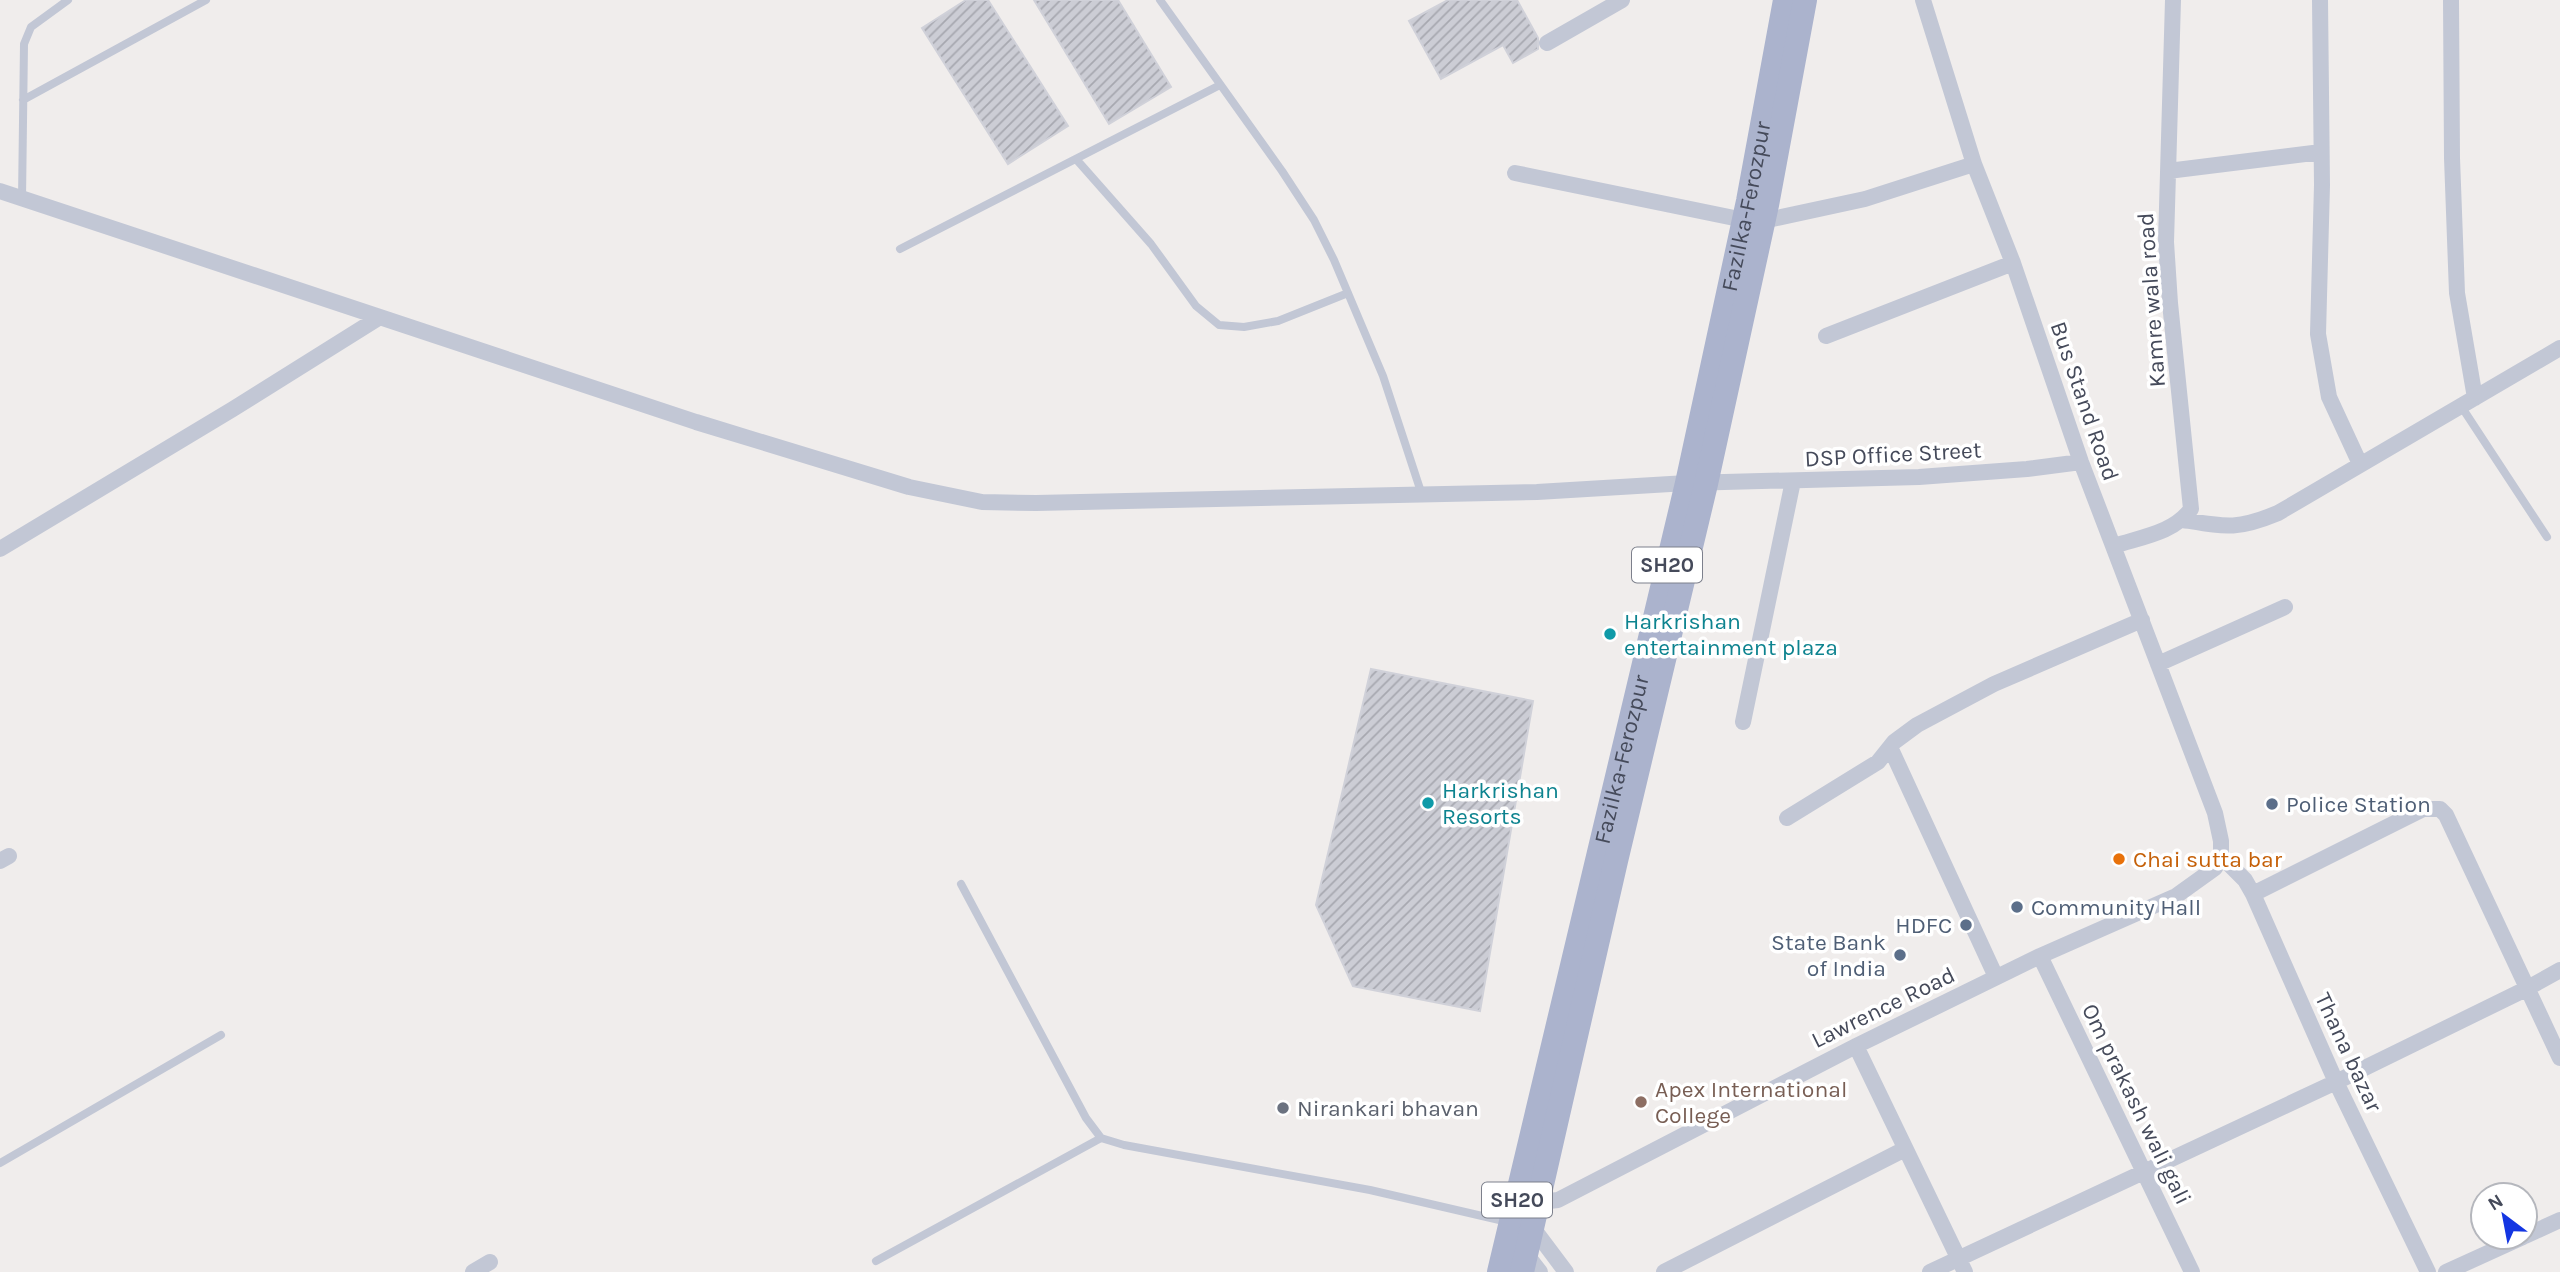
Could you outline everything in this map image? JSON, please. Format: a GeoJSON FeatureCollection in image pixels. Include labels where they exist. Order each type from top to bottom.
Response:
{"type":"FeatureCollection","features":[{"type":"Feature","properties":{"kind":"main road","name":"Fazilka-Ferozpur"},"geometry":{"type":"LineString","coordinates":[[1754,220],[1786,0]]}},
{"type":"Feature","properties":{"kind":"main road","name":"Fazilka-Ferozpur"},"geometry":{"type":"LineString","coordinates":[[1499,1272],[1521,1213],[1616,861],[1754,220],[1805,0]]}},
{"type":"Feature","properties":{"kind":"main road","name":"Fazilka-Ferozpur"},"geometry":{"type":"LineString","coordinates":[[1521,1213],[1529,1266]]}},
{"type":"Feature","properties":{"kind":"street"},"geometry":{"type":"LineString","coordinates":[[1547,43],[1622,0]]}},
{"type":"Feature","properties":{"kind":"street","name":"Bus Stand Road"},"geometry":{"type":"LineString","coordinates":[[1923,0],[1974,164],[2013,263],[2081,462],[2215,813],[2221,856]]}},
{"type":"Feature","properties":{"kind":"street","name":"Kamre wala road"},"geometry":{"type":"LineString","coordinates":[[2173,0],[2166,242],[2191,498],[2191,509],[2183,520]]}},
{"type":"Feature","properties":{"kind":"street"},"geometry":{"type":"LineString","coordinates":[[2320,0],[2318,334],[2329,397],[2360,464]]}},
{"type":"Feature","properties":{"kind":"street"},"geometry":{"type":"LineString","coordinates":[[2451,0],[2452,158],[2457,293],[2468,402]]}},
{"type":"Feature","properties":{"kind":"street"},"geometry":{"type":"LineString","coordinates":[[2168,171],[2321,152]]}},
{"type":"Feature","properties":{"kind":"street"},"geometry":{"type":"LineString","coordinates":[[1515,173],[1754,220],[1866,198],[1974,164]]}},
{"type":"Feature","properties":{"kind":"street","name":"DSP Office Street"},"geometry":{"type":"LineString","coordinates":[[0,191],[696,422],[909,487],[982,502],[1537,492],[1919,477],[2081,462]]}},
{"type":"Feature","properties":{"kind":"street"},"geometry":{"type":"LineString","coordinates":[[1826,336],[2013,263]]}},
{"type":"Feature","properties":{"kind":"street"},"geometry":{"type":"LineString","coordinates":[[0,549],[233,410],[380,317]]}},
{"type":"Feature","properties":{"kind":"street"},"geometry":{"type":"LineString","coordinates":[[2114,547],[2169,528],[2183,520],[2226,527],[2251,524],[2278,513],[2560,348]]}},
{"type":"Feature","properties":{"kind":"street"},"geometry":{"type":"LineString","coordinates":[[1743,722],[1793,481]]}},
{"type":"Feature","properties":{"kind":"street"},"geometry":{"type":"LineString","coordinates":[[2158,664],[2285,607]]}},
{"type":"Feature","properties":{"kind":"street"},"geometry":{"type":"LineString","coordinates":[[1787,818],[1878,762],[1903,734],[1917,725],[1994,684],[2142,620]]}},
{"type":"Feature","properties":{"kind":"street"},"geometry":{"type":"LineString","coordinates":[[1890,747],[1996,977]]}},
{"type":"Feature","properties":{"kind":"street"},"geometry":{"type":"LineString","coordinates":[[2253,894],[2423,808],[2440,809],[2446,815],[2560,1058]]}},
{"type":"Feature","properties":{"kind":"street","name":"Lawrence Road"},"geometry":{"type":"LineString","coordinates":[[1521,1213],[1558,1200],[1996,977],[2145,912],[2176,896],[2216,868],[2221,856]]}},
{"type":"Feature","properties":{"kind":"street","name":"Thana bazar"},"geometry":{"type":"LineString","coordinates":[[2221,856],[2245,880],[2253,894],[2336,1082],[2428,1272]]}},
{"type":"Feature","properties":{"kind":"street","name":"Om prakash wali gali"},"geometry":{"type":"LineString","coordinates":[[2040,956],[2192,1272]]}},
{"type":"Feature","properties":{"kind":"street"},"geometry":{"type":"LineString","coordinates":[[1930,1272],[1962,1266],[2145,1172],[2336,1082],[2560,970]]}},
{"type":"Feature","properties":{"kind":"street"},"geometry":{"type":"LineString","coordinates":[[1856,1046],[1962,1266]]}},
{"type":"Feature","properties":{"kind":"street"},"geometry":{"type":"LineString","coordinates":[[1664,1272],[1905,1149]]}},
{"type":"Feature","properties":{"kind":"street"},"geometry":{"type":"LineString","coordinates":[[1521,1213],[1566,1272]]}},
{"type":"Feature","properties":{"kind":"street"},"geometry":{"type":"LineString","coordinates":[[2539,1229],[2560,1220]]}},
{"type":"Feature","properties":{"kind":"street"},"geometry":{"type":"LineString","coordinates":[[2446,1272],[2492,1251]]}},
{"type":"Feature","properties":{"kind":"street"},"geometry":{"type":"LineString","coordinates":[[473,1272],[490,1262]]}},
{"type":"Feature","properties":{"kind":"lane"},"geometry":{"type":"LineString","coordinates":[[22,199],[24,44],[31,27],[68,0]]}},
{"type":"Feature","properties":{"kind":"lane"},"geometry":{"type":"LineString","coordinates":[[23,100],[206,0]]}},
{"type":"Feature","properties":{"kind":"lane"},"geometry":{"type":"LineString","coordinates":[[1160,0],[1314,220],[1383,376],[1422,495]]}},
{"type":"Feature","properties":{"kind":"lane"},"geometry":{"type":"LineString","coordinates":[[900,249],[1220,85]]}},
{"type":"Feature","properties":{"kind":"lane"},"geometry":{"type":"LineString","coordinates":[[1076,159],[1151,244],[1196,306],[1219,325],[1244,327],[1278,321],[1348,293]]}},
{"type":"Feature","properties":{"kind":"lane"},"geometry":{"type":"LineString","coordinates":[[2468,402],[2547,537]]}},
{"type":"Feature","properties":{"kind":"lane"},"geometry":{"type":"LineString","coordinates":[[961,884],[1086,1118],[1101,1138],[1124,1145],[1370,1190],[1521,1213]]}},
{"type":"Feature","properties":{"kind":"lane"},"geometry":{"type":"LineString","coordinates":[[0,1163],[221,1035]]}},
{"type":"Feature","properties":{"kind":"lane"},"geometry":{"type":"LineString","coordinates":[[876,1261],[1101,1138]]}},
{"type":"Feature","properties":{"kind":"building"},"geometry":{"type":"Polygon","coordinates":[[[966,0],[988,0],[1068,126],[1008,164],[922,28],[966,0]]]}},
{"type":"Feature","properties":{"kind":"building"},"geometry":{"type":"Polygon","coordinates":[[[1034,0],[1118,0],[1171,87],[1109,124],[1034,0]]]}},
{"type":"Feature","properties":{"kind":"building"},"geometry":{"type":"Polygon","coordinates":[[[1448,0],[1517,0],[1538,38],[1538,49],[1513,63],[1503,45],[1441,79],[1409,21],[1448,0]]]}},
{"type":"Feature","properties":{"kind":"building","name":"Harkrishan Resorts"},"geometry":{"type":"Polygon","coordinates":[[[1371,669],[1533,701],[1480,1011],[1353,986],[1316,905],[1371,669]]]}},
{"type":"Feature","properties":{"kind":"place","name":"Harkrishan entertainment plaza"},"geometry":{"type":"Point","coordinates":[1610,634]}},
{"type":"Feature","properties":{"kind":"place","name":"Harkrishan Resorts"},"geometry":{"type":"Point","coordinates":[1428,803]}},
{"type":"Feature","properties":{"kind":"place","name":"Police Station"},"geometry":{"type":"Point","coordinates":[2272,804]}},
{"type":"Feature","properties":{"kind":"place","name":"Chai sutta bar"},"geometry":{"type":"Point","coordinates":[2119,859]}},
{"type":"Feature","properties":{"kind":"place","name":"Community Hall"},"geometry":{"type":"Point","coordinates":[2017,907]}},
{"type":"Feature","properties":{"kind":"place","name":"HDFC"},"geometry":{"type":"Point","coordinates":[1966,925]}},
{"type":"Feature","properties":{"kind":"place","name":"State Bank of India"},"geometry":{"type":"Point","coordinates":[1900,955]}},
{"type":"Feature","properties":{"kind":"place","name":"Apex International College"},"geometry":{"type":"Point","coordinates":[1641,1102]}},
{"type":"Feature","properties":{"kind":"place","name":"Nirankari bhavan"},"geometry":{"type":"Point","coordinates":[1283,1108]}}]}
